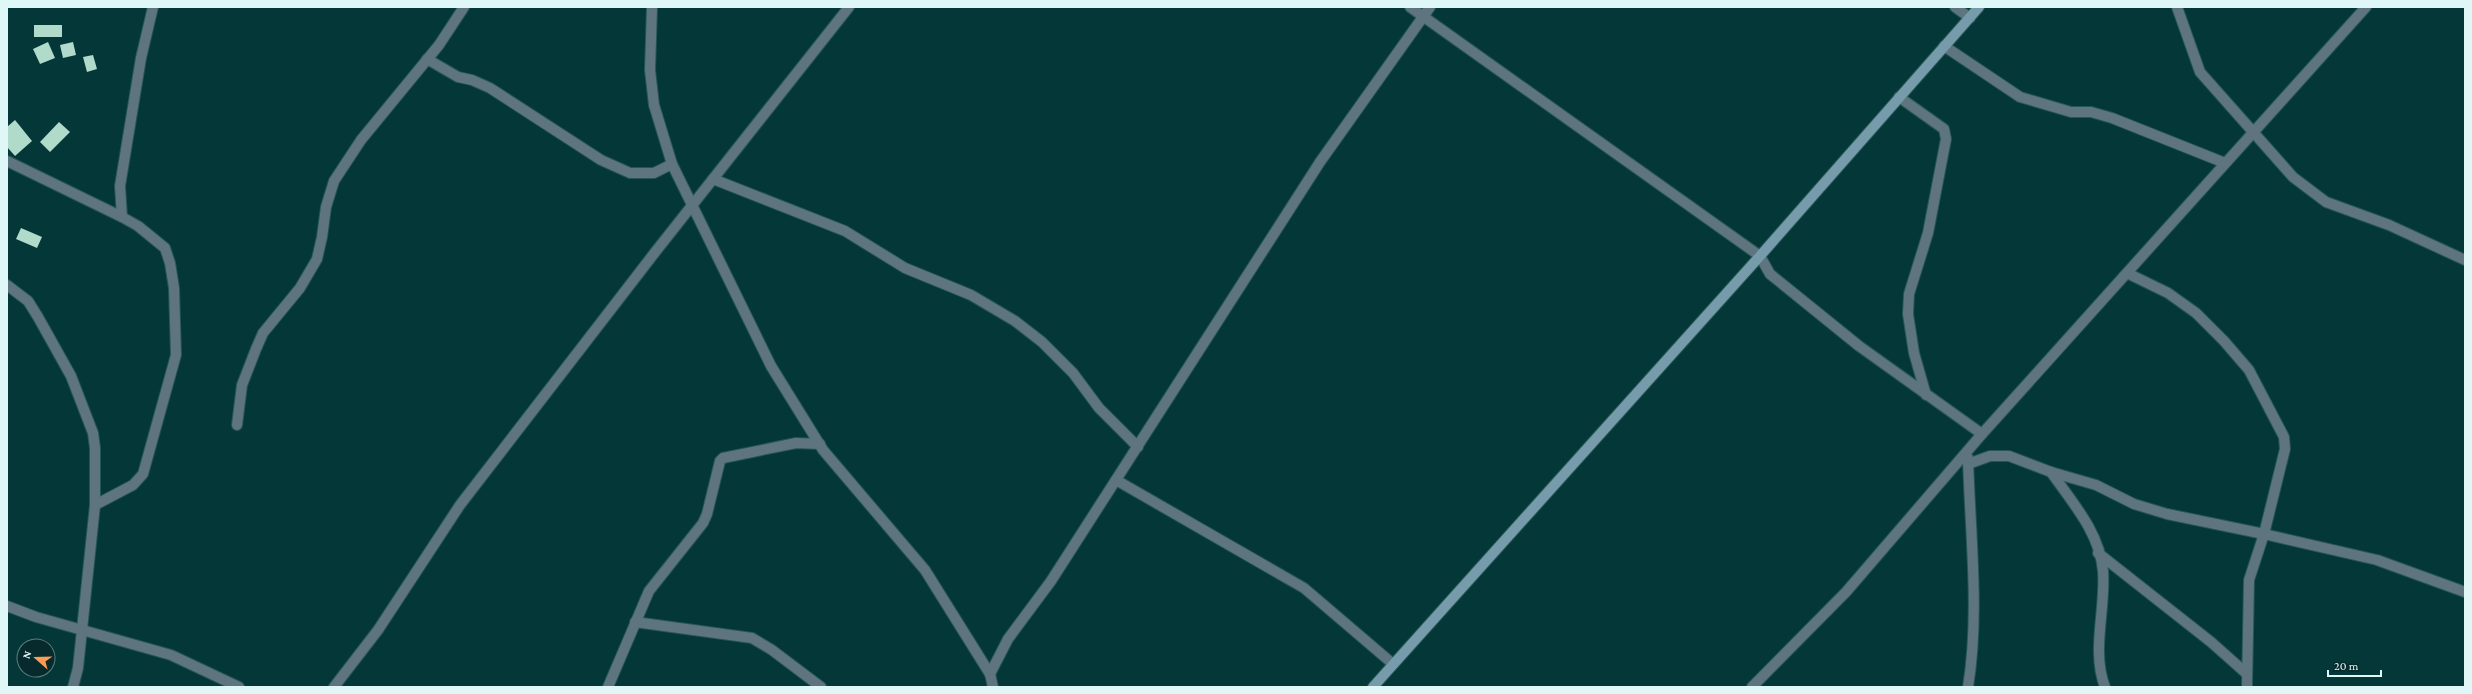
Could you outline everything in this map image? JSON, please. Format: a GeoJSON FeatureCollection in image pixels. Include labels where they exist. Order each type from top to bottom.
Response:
{"type":"FeatureCollection","features":[{"type":"Feature","properties":{"kind":"main road"},"geometry":{"type":"LineString","coordinates":[[1373,687],[1760,256],[1970,18],[1978,7]]}},
{"type":"Feature","properties":{"kind":"street"},"geometry":{"type":"LineString","coordinates":[[122,217],[120,186],[141,58],[153,7]]}},
{"type":"Feature","properties":{"kind":"street"},"geometry":{"type":"LineString","coordinates":[[237,425],[242,385],[261,338],[300,288],[317,259],[326,208],[334,181],[361,140],[427,59],[464,7]]}},
{"type":"Feature","properties":{"kind":"street"},"geometry":{"type":"LineString","coordinates":[[652,7],[650,70],[654,105],[672,164],[772,366],[820,444],[925,570],[990,674],[993,687]]}},
{"type":"Feature","properties":{"kind":"street"},"geometry":{"type":"LineString","coordinates":[[334,687],[378,630],[460,505],[693,204],[849,7]]}},
{"type":"Feature","properties":{"kind":"street"},"geometry":{"type":"LineString","coordinates":[[1410,7],[1760,256],[1770,274],[1859,346],[1926,396],[1982,434]]}},
{"type":"Feature","properties":{"kind":"street"},"geometry":{"type":"LineString","coordinates":[[990,674],[1008,639],[1050,581],[1138,447],[1316,169],[1430,7]]}},
{"type":"Feature","properties":{"kind":"street"},"geometry":{"type":"LineString","coordinates":[[1955,7],[1970,18]]}},
{"type":"Feature","properties":{"kind":"street"},"geometry":{"type":"LineString","coordinates":[[2177,7],[2200,72],[2293,177],[2326,202],[2389,225],[2465,260]]}},
{"type":"Feature","properties":{"kind":"street"},"geometry":{"type":"LineString","coordinates":[[1752,687],[1846,592],[1982,434],[2366,7]]}},
{"type":"Feature","properties":{"kind":"street"},"geometry":{"type":"LineString","coordinates":[[1944,46],[2020,97],[2044,106],[2071,112],[2091,112],[2112,118],[2225,163]]}},
{"type":"Feature","properties":{"kind":"street"},"geometry":{"type":"LineString","coordinates":[[427,59],[458,77],[472,80],[490,88],[601,160],[630,173],[654,172],[672,164]]}},
{"type":"Feature","properties":{"kind":"street"},"geometry":{"type":"LineString","coordinates":[[1899,97],[1944,129],[1946,139],[1928,233],[1909,294],[1908,314],[1914,353],[1926,396]]}},
{"type":"Feature","properties":{"kind":"street"},"geometry":{"type":"LineString","coordinates":[[7,160],[138,226],[165,248],[170,263],[174,288],[176,355],[142,474],[133,485],[95,505]]}},
{"type":"Feature","properties":{"kind":"street"},"geometry":{"type":"LineString","coordinates":[[713,179],[844,231],[905,268],[971,295],[1015,321],[1042,342],[1073,373],[1099,408],[1138,447]]}},
{"type":"Feature","properties":{"kind":"street"},"geometry":{"type":"LineString","coordinates":[[2127,273],[2168,293],[2196,313],[2224,341],[2249,370],[2284,437],[2285,449],[2264,534],[2249,580],[2247,687]]}},
{"type":"Feature","properties":{"kind":"street"},"geometry":{"type":"LineString","coordinates":[[7,285],[28,301],[71,376],[93,433],[95,448],[95,505],[80,630],[78,668],[73,687]]}},
{"type":"Feature","properties":{"kind":"street"},"geometry":{"type":"LineString","coordinates":[[608,687],[649,591],[703,523],[707,514],[720,461],[723,458],[796,443],[820,444]]}},
{"type":"Feature","properties":{"kind":"street"},"geometry":{"type":"LineString","coordinates":[[1968,452],[1974,618],[1973,658],[1968,687]]}},
{"type":"Feature","properties":{"kind":"street"},"geometry":{"type":"LineString","coordinates":[[1968,464],[1990,456],[2009,456],[2051,472],[2096,485],[2134,504],[2167,514],[2264,534],[2377,560],[2465,592]]}},
{"type":"Feature","properties":{"kind":"street"},"geometry":{"type":"LineString","coordinates":[[2051,472],[2093,533],[2103,570],[2098,658],[2105,687]]}},
{"type":"Feature","properties":{"kind":"street"},"geometry":{"type":"LineString","coordinates":[[1116,480],[1304,588],[1393,664]]}},
{"type":"Feature","properties":{"kind":"street"},"geometry":{"type":"LineString","coordinates":[[2098,553],[2211,642],[2247,674]]}},
{"type":"Feature","properties":{"kind":"street"},"geometry":{"type":"LineString","coordinates":[[7,606],[36,617],[171,655],[239,687]]}},
{"type":"Feature","properties":{"kind":"street"},"geometry":{"type":"LineString","coordinates":[[635,622],[752,638],[778,654],[821,687]]}},
{"type":"Feature","properties":{"kind":"building"},"geometry":{"type":"Polygon","coordinates":[[[34,25],[62,25],[62,37],[34,37],[34,25]]]}},
{"type":"Feature","properties":{"kind":"building"},"geometry":{"type":"Polygon","coordinates":[[[48,42],[55,58],[40,64],[33,49],[48,42]]]}},
{"type":"Feature","properties":{"kind":"building"},"geometry":{"type":"Polygon","coordinates":[[[73,42],[76,55],[63,58],[60,45],[73,42]]]}},
{"type":"Feature","properties":{"kind":"building"},"geometry":{"type":"Polygon","coordinates":[[[93,55],[97,69],[87,72],[83,57],[93,55]]]}},
{"type":"Feature","properties":{"kind":"building"},"geometry":{"type":"Polygon","coordinates":[[[15,120],[32,141],[15,156],[7,147],[7,127],[15,120]]]}},
{"type":"Feature","properties":{"kind":"building"},"geometry":{"type":"Polygon","coordinates":[[[59,122],[70,132],[50,152],[40,142],[59,122]]]}},
{"type":"Feature","properties":{"kind":"building"},"geometry":{"type":"Polygon","coordinates":[[[21,228],[42,237],[37,248],[16,239],[21,228]]]}}]}
